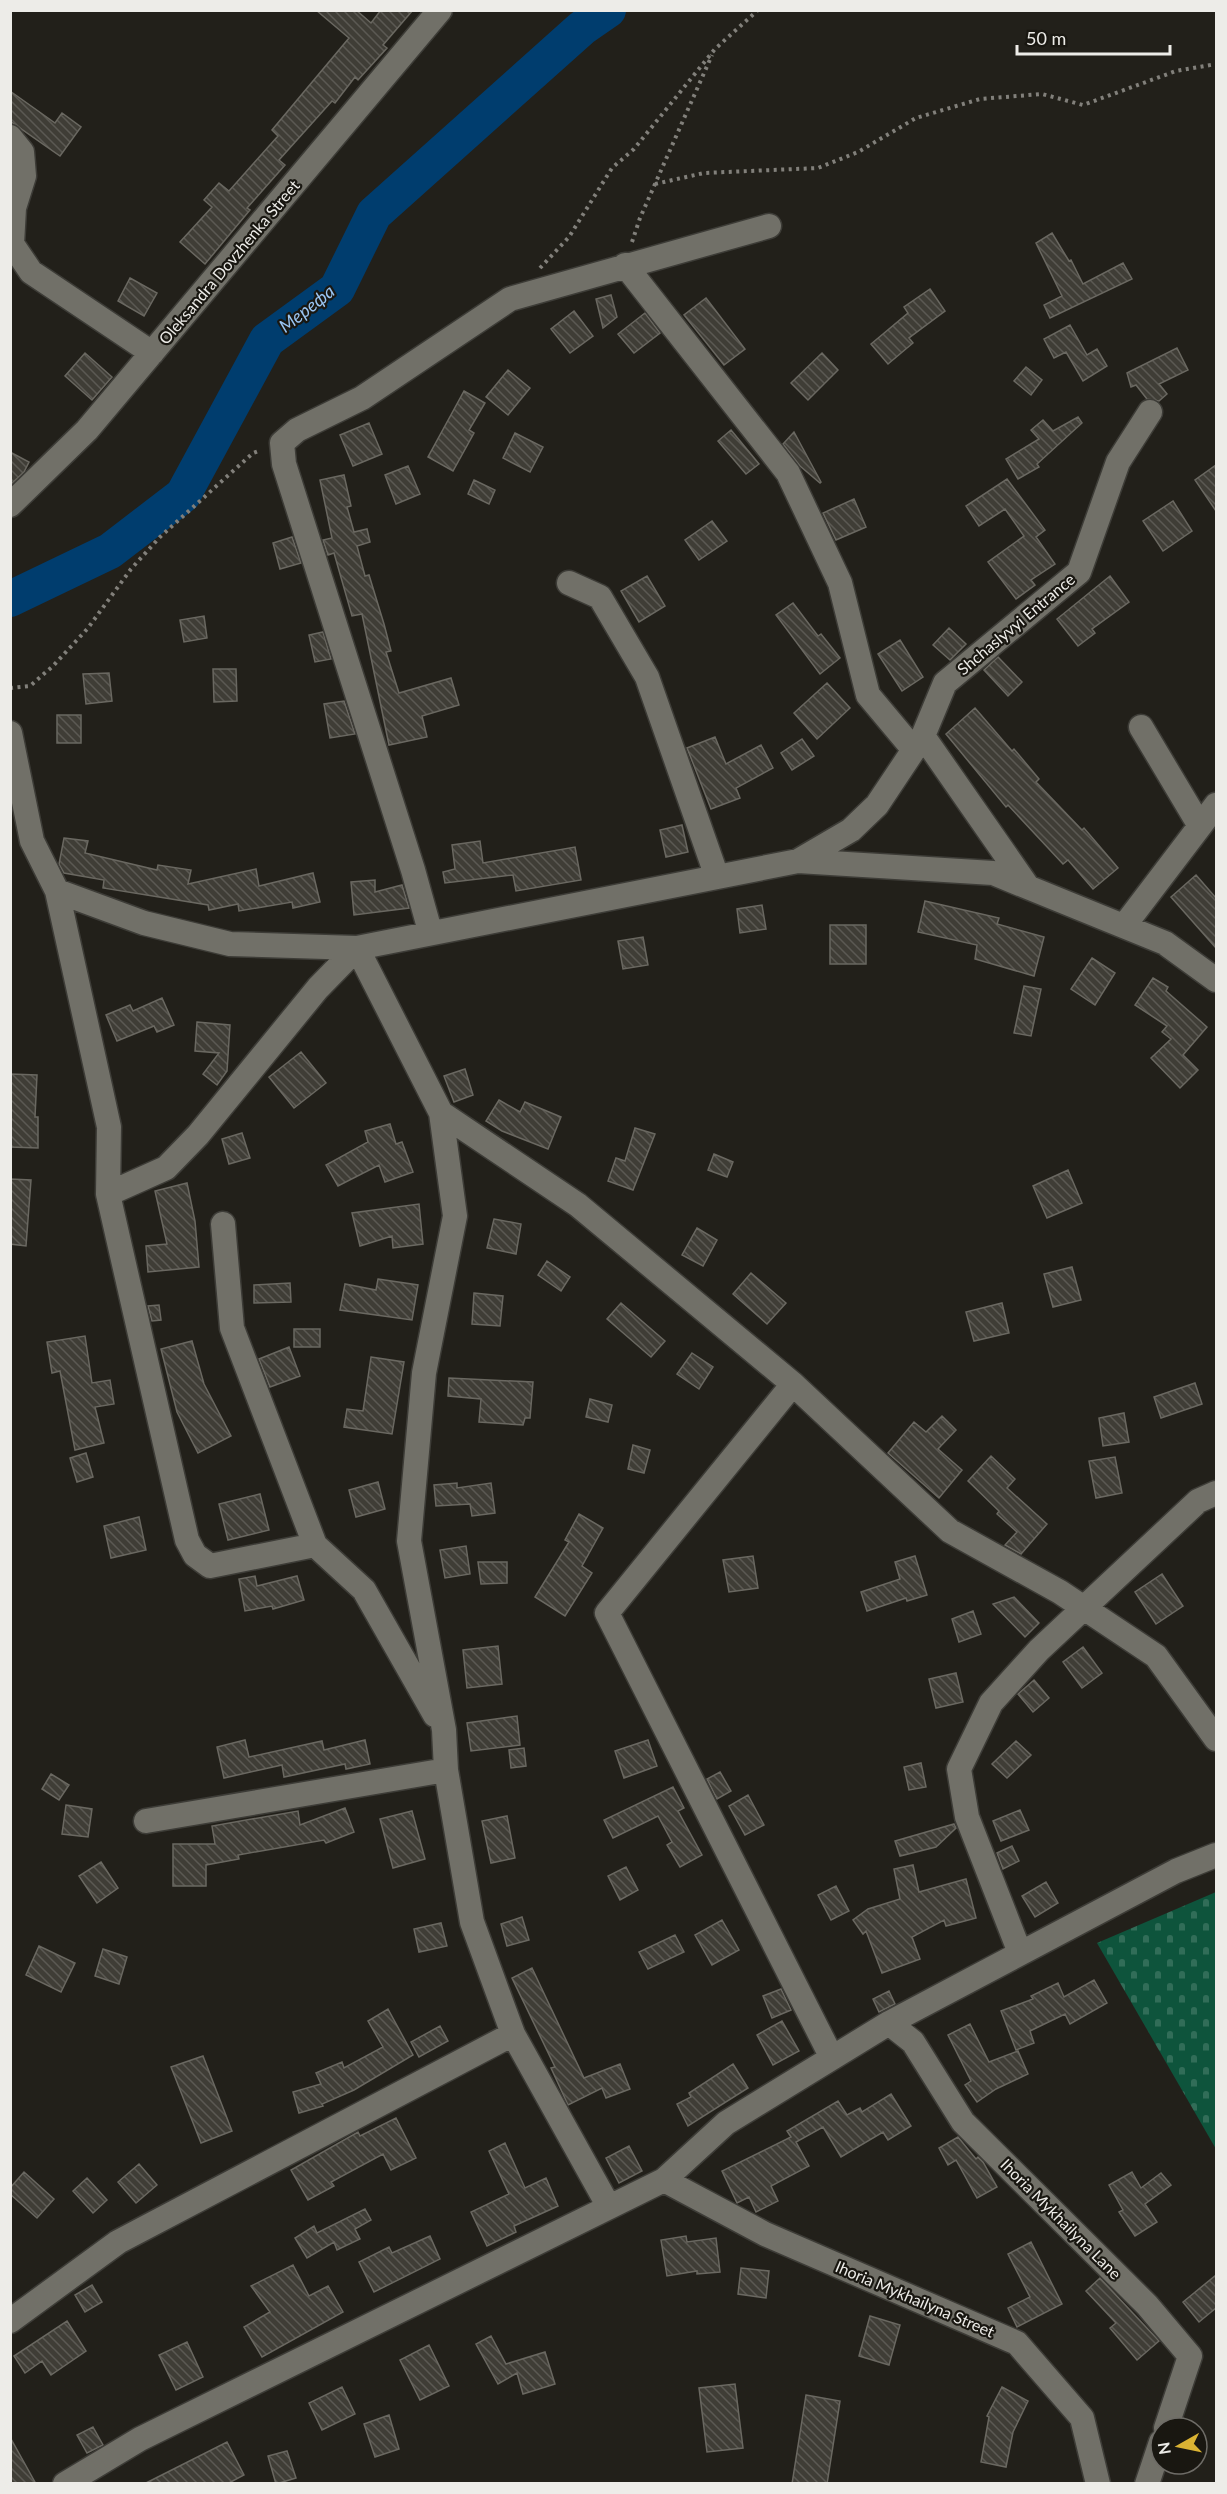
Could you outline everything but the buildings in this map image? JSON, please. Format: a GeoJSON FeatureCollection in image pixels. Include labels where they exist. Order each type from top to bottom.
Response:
{"type":"FeatureCollection","features":[{"type":"Feature","properties":{"kind":"street","name":"Oleksandra Dovzhenka Street"},"geometry":{"type":"LineString","coordinates":[[12,501],[87,430],[440,10]]}},
{"type":"Feature","properties":{"kind":"street"},"geometry":{"type":"LineString","coordinates":[[10,137],[22,152],[24,176],[14,208],[12,244],[31,272],[152,353]]}},
{"type":"Feature","properties":{"kind":"street"},"geometry":{"type":"LineString","coordinates":[[430,931],[413,870],[284,464],[282,443],[297,430],[362,398],[510,299],[769,226]]}},
{"type":"Feature","properties":{"kind":"street"},"geometry":{"type":"LineString","coordinates":[[625,265],[788,472],[840,583],[868,695],[918,743],[1028,887]]}},
{"type":"Feature","properties":{"kind":"street","name":"Shchaslyvyi Entrance"},"geometry":{"type":"LineString","coordinates":[[798,861],[851,830],[877,806],[918,743],[945,683],[1079,572],[1118,462],[1150,412]]}},
{"type":"Feature","properties":{"kind":"street"},"geometry":{"type":"LineString","coordinates":[[569,583],[600,597],[647,677],[717,877]]}},
{"type":"Feature","properties":{"kind":"street"},"geometry":{"type":"LineString","coordinates":[[1141,727],[1200,826]]}},
{"type":"Feature","properties":{"kind":"street"},"geometry":{"type":"LineString","coordinates":[[10,733],[32,841],[57,891],[109,1126],[108,1194],[187,1540],[195,1555],[210,1566],[315,1545]]}},
{"type":"Feature","properties":{"kind":"street"},"geometry":{"type":"LineString","coordinates":[[1124,926],[1216,805]]}},
{"type":"Feature","properties":{"kind":"street"},"geometry":{"type":"LineString","coordinates":[[57,891],[144,923],[230,944],[357,948],[430,931],[798,861],[993,873],[1165,943],[1216,980]]}},
{"type":"Feature","properties":{"kind":"street"},"geometry":{"type":"LineString","coordinates":[[357,948],[441,1113],[455,1216],[424,1373],[409,1541],[444,1730],[446,1770],[472,1922],[513,2034],[609,2207]]}},
{"type":"Feature","properties":{"kind":"street"},"geometry":{"type":"LineString","coordinates":[[108,1194],[166,1168],[198,1135],[318,988],[357,948]]}},
{"type":"Feature","properties":{"kind":"street"},"geometry":{"type":"LineString","coordinates":[[441,1113],[578,1204],[792,1384],[950,1531],[1083,1607],[1156,1656],[1216,1739]]}},
{"type":"Feature","properties":{"kind":"street"},"geometry":{"type":"LineString","coordinates":[[223,1224],[232,1328],[315,1545],[364,1590],[444,1730]]}},
{"type":"Feature","properties":{"kind":"street"},"geometry":{"type":"LineString","coordinates":[[792,1384],[607,1612],[832,2058]]}},
{"type":"Feature","properties":{"kind":"street"},"geometry":{"type":"LineString","coordinates":[[1020,1953],[967,1817],[959,1769],[991,1703],[1039,1650],[1198,1501],[1216,1493]]}},
{"type":"Feature","properties":{"kind":"street"},"geometry":{"type":"LineString","coordinates":[[146,1821],[446,1770]]}},
{"type":"Feature","properties":{"kind":"street"},"geometry":{"type":"LineString","coordinates":[[65,2484],[140,2439],[664,2180],[726,2123],[888,2023],[1176,1871],[1216,1855]]}},
{"type":"Feature","properties":{"kind":"street"},"geometry":{"type":"LineString","coordinates":[[913,2042],[925,2023],[933,1999]]}},
{"type":"Feature","properties":{"kind":"street","name":"Ihoria Mykhailyna Lane"},"geometry":{"type":"LineString","coordinates":[[888,2023],[913,2042],[963,2122],[1148,2305],[1190,2356],[1170,2416]]}},
{"type":"Feature","properties":{"kind":"street"},"geometry":{"type":"LineString","coordinates":[[10,2321],[118,2242],[513,2034]]}},
{"type":"Feature","properties":{"kind":"street","name":"Ihoria Mykhailyna Street"},"geometry":{"type":"LineString","coordinates":[[664,2180],[765,2234],[1017,2343],[1082,2418],[1098,2484]]}},
{"type":"Feature","properties":{"kind":"path"},"geometry":{"type":"LineString","coordinates":[[747,20],[748,10]]}},
{"type":"Feature","properties":{"kind":"path"},"geometry":{"type":"LineString","coordinates":[[510,299],[569,237],[612,168],[634,149],[715,49],[758,10]]}},
{"type":"Feature","properties":{"kind":"path"},"geometry":{"type":"LineString","coordinates":[[625,265],[640,218],[715,49]]}},
{"type":"Feature","properties":{"kind":"path"},"geometry":{"type":"LineString","coordinates":[[655,184],[704,173],[818,168],[858,152],[916,118],[980,99],[1042,94],[1083,105],[1176,72],[1216,64]]}},
{"type":"Feature","properties":{"kind":"path"},"geometry":{"type":"LineString","coordinates":[[10,688],[30,686],[53,666],[88,628],[131,569],[160,537],[216,485],[253,453],[282,443]]}},
{"type":"Feature","properties":{"kind":"green space"},"geometry":{"type":"Polygon","coordinates":[[[1216,1892],[1216,2149],[1097,1943],[1216,1892]]]}},
{"type":"Feature","properties":{"kind":"waterway","name":"Мерефа"},"geometry":{"type":"LineString","coordinates":[[10,599],[110,551],[183,495],[267,340],[337,289],[374,214],[582,28],[608,10]]}}]}
